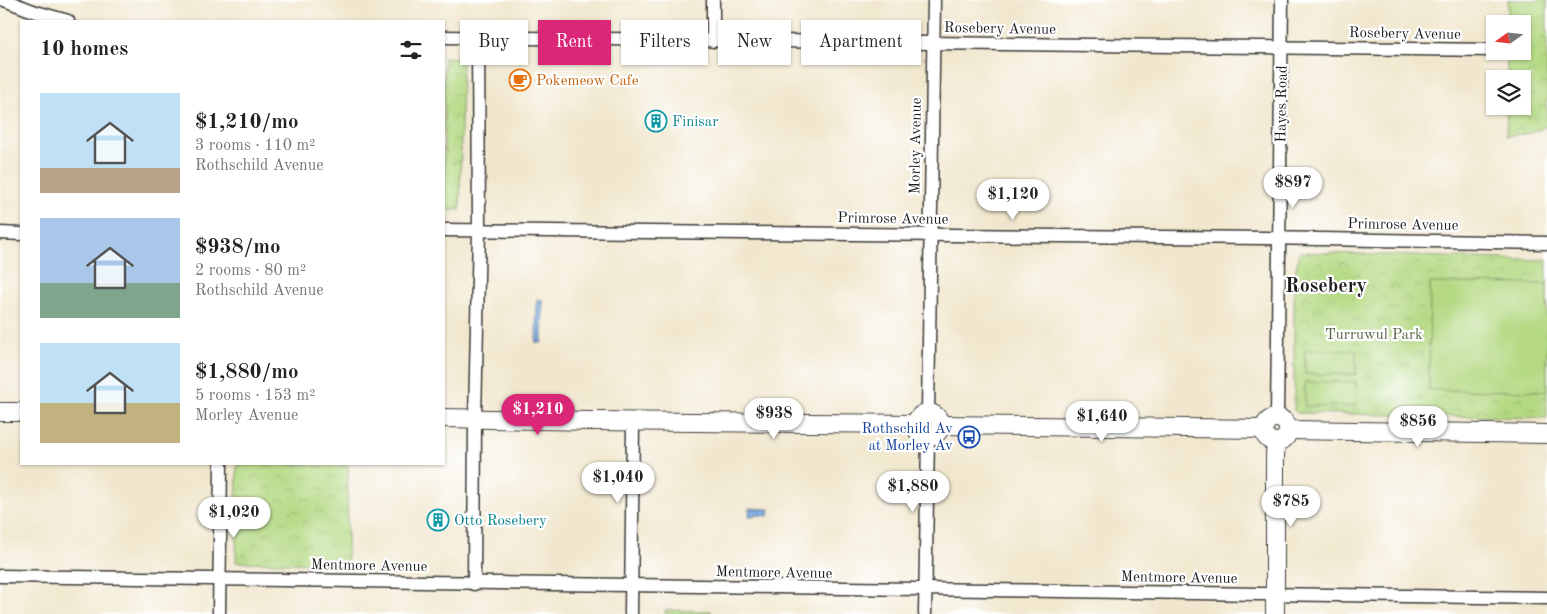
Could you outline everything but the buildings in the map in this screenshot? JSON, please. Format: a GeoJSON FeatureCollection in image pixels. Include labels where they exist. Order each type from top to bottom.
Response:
{"type":"FeatureCollection","features":[{"type":"Feature","properties":{"kind":"street"},"geometry":{"type":"LineString","coordinates":[[4,0],[64,20]]}},
{"type":"Feature","properties":{"kind":"street"},"geometry":{"type":"LineString","coordinates":[[713,0],[713,41]]}},
{"type":"Feature","properties":{"kind":"street","name":"Morley Avenue"},"geometry":{"type":"LineString","coordinates":[[925,614],[934,0]]}},
{"type":"Feature","properties":{"kind":"street","name":"Hayes Road"},"geometry":{"type":"LineString","coordinates":[[1274,614],[1282,0]]}},
{"type":"Feature","properties":{"kind":"street","name":"Rosebery Avenue"},"geometry":{"type":"LineString","coordinates":[[445,37],[460,37]]}},
{"type":"Feature","properties":{"kind":"street","name":"Rosebery Avenue"},"geometry":{"type":"LineString","coordinates":[[528,38],[1486,50]]}},
{"type":"Feature","properties":{"kind":"street"},"geometry":{"type":"LineString","coordinates":[[474,584],[479,230],[478,65]]}},
{"type":"Feature","properties":{"kind":"street","name":"Primrose Avenue"},"geometry":{"type":"LineString","coordinates":[[445,230],[1279,238],[1547,243]]}},
{"type":"Feature","properties":{"kind":"street"},"geometry":{"type":"LineString","coordinates":[[0,233],[20,234]]}},
{"type":"Feature","properties":{"kind":"street"},"geometry":{"type":"LineString","coordinates":[[0,412],[20,412]]}},
{"type":"Feature","properties":{"kind":"street"},"geometry":{"type":"LineString","coordinates":[[445,418],[1547,434]]}},
{"type":"Feature","properties":{"kind":"street"},"geometry":{"type":"LineString","coordinates":[[631,614],[633,422]]}},
{"type":"Feature","properties":{"kind":"street"},"geometry":{"type":"LineString","coordinates":[[219,614],[221,465]]}},
{"type":"Feature","properties":{"kind":"street","name":"Mentmore Avenue"},"geometry":{"type":"LineString","coordinates":[[0,576],[1547,598]]}},
{"type":"Feature","properties":{"kind":"green space"},"geometry":{"type":"Polygon","coordinates":[[[1508,0],[1547,0],[1547,126],[1531,133],[1506,136],[1507,115],[1531,115],[1531,70],[1507,70],[1507,60],[1531,60],[1531,15],[1508,15],[1508,0]]]}},
{"type":"Feature","properties":{"kind":"green space"},"geometry":{"type":"Polygon","coordinates":[[[445,57],[460,58],[460,65],[462,65],[460,210],[445,210],[445,57]]]}},
{"type":"Feature","properties":{"kind":"green space","name":"Turruwul Park"},"geometry":{"type":"Polygon","coordinates":[[[1300,252],[1529,260],[1547,259],[1547,418],[1297,413],[1294,410],[1294,277],[1300,252]]]}},
{"type":"Feature","properties":{"kind":"green space"},"geometry":{"type":"Polygon","coordinates":[[[1430,283],[1547,284],[1547,391],[1429,390],[1430,283]]]}},
{"type":"Feature","properties":{"kind":"green space"},"geometry":{"type":"Polygon","coordinates":[[[1305,350],[1356,350],[1356,374],[1305,374],[1305,350]]]}},
{"type":"Feature","properties":{"kind":"green space"},"geometry":{"type":"Polygon","coordinates":[[[1305,382],[1356,382],[1356,406],[1305,406],[1305,382]]]}},
{"type":"Feature","properties":{"kind":"green space"},"geometry":{"type":"Polygon","coordinates":[[[237,465],[348,465],[347,564],[236,562],[237,465]]]}},
{"type":"Feature","properties":{"kind":"green space"},"geometry":{"type":"Polygon","coordinates":[[[665,610],[711,611],[711,614],[665,614],[665,610]]]}},
{"type":"Feature","properties":{"kind":"water"},"geometry":{"type":"Polygon","coordinates":[[[537,299],[543,300],[542,343],[536,343],[537,299]]]}},
{"type":"Feature","properties":{"kind":"water"},"geometry":{"type":"Polygon","coordinates":[[[749,508],[770,509],[769,516],[749,516],[749,508]]]}},
{"type":"Feature","properties":{"kind":"place","name":"Pokemeow Cafe"},"geometry":{"type":"Point","coordinates":[520,80]}},
{"type":"Feature","properties":{"kind":"place","name":"Finisar"},"geometry":{"type":"Point","coordinates":[656,121]}},
{"type":"Feature","properties":{"kind":"place","name":"Rothschild Av at Morley Av"},"geometry":{"type":"Point","coordinates":[969,437]}},
{"type":"Feature","properties":{"kind":"place","name":"Otto Rosebery"},"geometry":{"type":"Point","coordinates":[438,520]}},
{"type":"Feature","properties":{"kind":"district","name":"Rosebery"},"geometry":{"type":"Point","coordinates":[1326,285]}}]}
